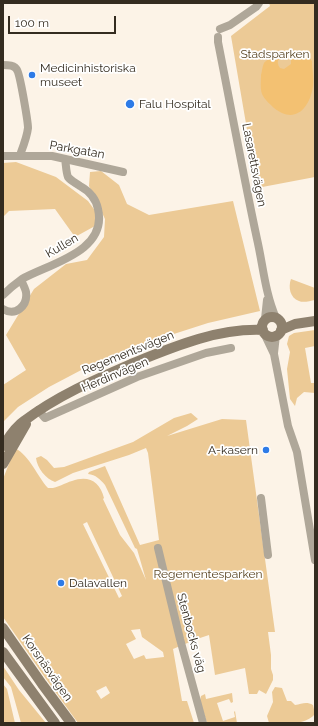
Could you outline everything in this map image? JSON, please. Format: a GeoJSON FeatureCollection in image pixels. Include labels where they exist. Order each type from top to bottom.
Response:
{"type":"FeatureCollection","features":[{"type":"Feature","properties":{"kind":"main road","name":"Regementsvägen"},"geometry":{"type":"LineString","coordinates":[[4,454],[16,428],[34,414],[66,394],[104,376],[163,352],[202,339],[264,326],[270,317],[278,326]]}},
{"type":"Feature","properties":{"kind":"main road"},"geometry":{"type":"LineString","coordinates":[[264,326],[268,336],[278,326],[315,321]]}},
{"type":"Feature","properties":{"kind":"main road","name":"Korsnäsvägen"},"geometry":{"type":"LineString","coordinates":[[3,628],[71,723]]}},
{"type":"Feature","properties":{"kind":"main road","name":"Korsnäsvägen"},"geometry":{"type":"LineString","coordinates":[[3,652],[55,723]]}},
{"type":"Feature","properties":{"kind":"street","name":"Lasarettsvägen"},"geometry":{"type":"LineString","coordinates":[[259,3],[256,7],[219,33],[218,42],[263,265],[268,297],[278,326]]}},
{"type":"Feature","properties":{"kind":"street"},"geometry":{"type":"LineString","coordinates":[[3,65],[13,66],[18,73],[28,123],[27,134],[20,155]]}},
{"type":"Feature","properties":{"kind":"street","name":"Parkgatan"},"geometry":{"type":"LineString","coordinates":[[3,156],[52,156],[122,172]]}},
{"type":"Feature","properties":{"kind":"street","name":"Kullen"},"geometry":{"type":"LineString","coordinates":[[3,295],[21,280],[54,265],[81,250],[91,240],[96,232],[99,221],[98,210],[94,199],[87,191],[73,182],[68,176],[65,158]]}},
{"type":"Feature","properties":{"kind":"street"},"geometry":{"type":"LineString","coordinates":[[3,310],[13,313],[21,308],[24,303],[26,292],[21,280]]}},
{"type":"Feature","properties":{"kind":"street","name":"Lasarettsvägen"},"geometry":{"type":"LineString","coordinates":[[264,326],[268,297]]}},
{"type":"Feature","properties":{"kind":"street"},"geometry":{"type":"LineString","coordinates":[[264,326],[274,354],[288,426],[297,452],[315,560]]}},
{"type":"Feature","properties":{"kind":"street"},"geometry":{"type":"LineString","coordinates":[[274,354],[278,326]]}},
{"type":"Feature","properties":{"kind":"street"},"geometry":{"type":"LineString","coordinates":[[202,339],[206,353]]}},
{"type":"Feature","properties":{"kind":"street","name":"Herdinvägen"},"geometry":{"type":"LineString","coordinates":[[34,414],[45,418],[137,377],[206,353],[231,348]]}},
{"type":"Feature","properties":{"kind":"street"},"geometry":{"type":"LineString","coordinates":[[261,498],[268,555]]}},
{"type":"Feature","properties":{"kind":"street","name":"Stenbocks väg"},"geometry":{"type":"LineString","coordinates":[[158,548],[180,639],[203,723]]}},
{"type":"Feature","properties":{"kind":"green space","name":"Stadsparken"},"geometry":{"type":"Polygon","coordinates":[[[269,3],[315,3],[315,177],[257,188],[231,36],[270,6],[269,3]]]}},
{"type":"Feature","properties":{"kind":"green space"},"geometry":{"type":"Polygon","coordinates":[[[16,162],[56,177],[88,201],[96,212],[95,226],[75,237],[55,209],[9,211],[3,217],[3,163],[16,162]]]}},
{"type":"Feature","properties":{"kind":"green space"},"geometry":{"type":"Polygon","coordinates":[[[101,171],[119,185],[127,204],[149,215],[233,201],[260,311],[208,323],[152,341],[87,367],[49,387],[18,407],[3,422],[3,385],[26,370],[6,335],[34,289],[66,264],[87,260],[104,237],[105,219],[89,186],[90,172],[101,171]]]}},
{"type":"Feature","properties":{"kind":"green space"},"geometry":{"type":"Polygon","coordinates":[[[291,279],[315,288],[315,300],[302,302],[296,300],[290,292],[291,279]]]}},
{"type":"Feature","properties":{"kind":"green space"},"geometry":{"type":"Polygon","coordinates":[[[315,330],[315,346],[305,348],[311,383],[315,383],[315,393],[304,392],[297,398],[295,406],[290,399],[287,369],[290,352],[287,344],[289,336],[294,333],[315,330]]]}},
{"type":"Feature","properties":{"kind":"green space","name":"Regementesparken"},"geometry":{"type":"Polygon","coordinates":[[[191,413],[198,419],[167,436],[222,419],[246,420],[275,632],[268,632],[273,680],[266,694],[259,690],[257,694],[249,694],[245,668],[215,675],[209,635],[173,649],[182,701],[187,701],[194,723],[78,723],[3,617],[3,479],[15,448],[25,456],[48,488],[57,487],[78,479],[93,481],[100,488],[104,498],[103,499],[120,535],[134,553],[146,580],[137,549],[135,548],[105,485],[98,478],[88,474],[89,472],[105,466],[140,545],[159,540],[148,453],[146,448],[73,473],[55,482],[42,473],[36,458],[41,456],[54,468],[64,467],[133,442],[174,418],[191,413]],[[87,522],[83,524],[119,598],[122,596],[87,522]],[[140,629],[131,630],[136,639],[126,644],[134,659],[144,655],[146,659],[164,657],[163,652],[142,637],[140,629]],[[106,686],[96,691],[101,699],[110,693],[106,686]]]}},
{"type":"Feature","properties":{"kind":"green space"},"geometry":{"type":"Polygon","coordinates":[[[3,666],[19,690],[46,723],[21,723],[11,687],[3,677],[3,666]]]}},
{"type":"Feature","properties":{"kind":"green space"},"geometry":{"type":"Polygon","coordinates":[[[3,684],[7,689],[15,723],[3,723],[3,684]]]}},
{"type":"Feature","properties":{"kind":"green space"},"geometry":{"type":"Polygon","coordinates":[[[275,687],[282,688],[287,701],[291,701],[295,705],[306,703],[313,705],[315,714],[311,718],[300,722],[269,723],[267,716],[273,702],[272,692],[275,687]]]}},
{"type":"Feature","properties":{"kind":"green space"},"geometry":{"type":"Polygon","coordinates":[[[232,693],[233,702],[231,703],[229,699],[217,703],[223,721],[235,717],[235,711],[237,723],[207,723],[200,701],[201,696],[205,694],[206,699],[232,693]]]}},
{"type":"Feature","properties":{"kind":"shaded area"},"geometry":{"type":"Polygon","coordinates":[[[299,51],[304,52],[312,61],[313,86],[309,101],[305,107],[300,112],[289,115],[274,108],[264,98],[261,89],[261,75],[263,65],[266,61],[275,57],[299,51]],[[286,56],[281,57],[278,60],[280,68],[284,69],[291,64],[291,60],[286,56]]]}},
{"type":"Feature","properties":{"kind":"place","name":"Medicinhistoriska museet"},"geometry":{"type":"Point","coordinates":[32,75]}},
{"type":"Feature","properties":{"kind":"place","name":"Falu Hospital"},"geometry":{"type":"Point","coordinates":[130,104]}},
{"type":"Feature","properties":{"kind":"place","name":"A-kasern"},"geometry":{"type":"Point","coordinates":[266,450]}},
{"type":"Feature","properties":{"kind":"place","name":"Dalavallen"},"geometry":{"type":"Point","coordinates":[61,583]}}]}
